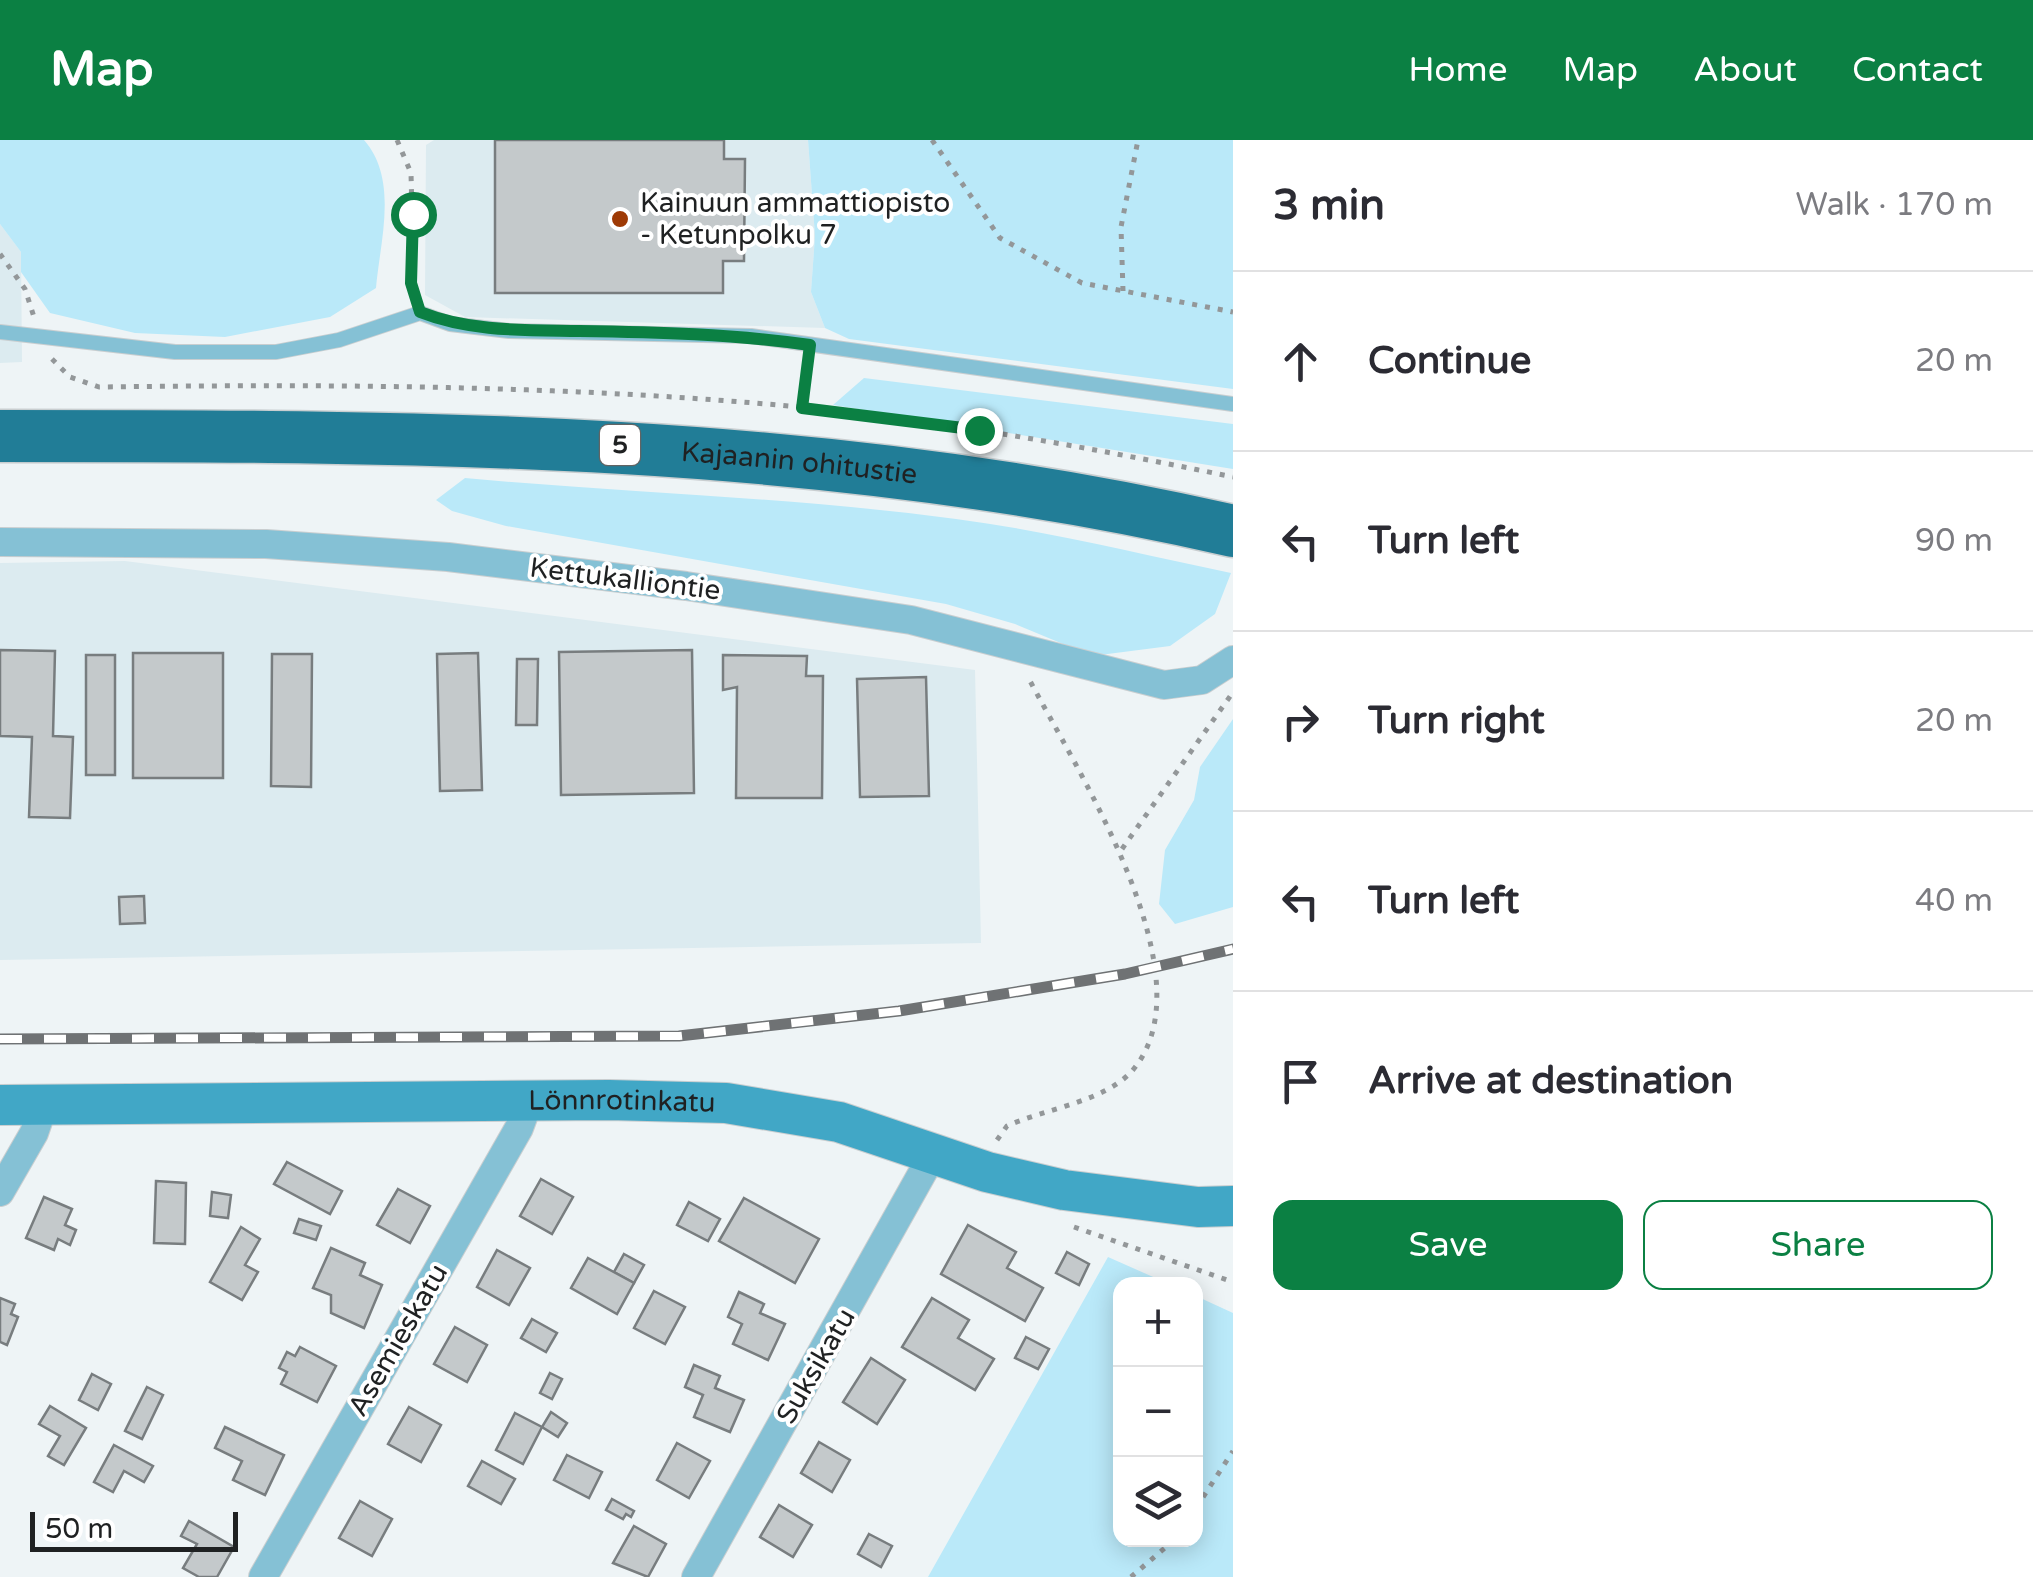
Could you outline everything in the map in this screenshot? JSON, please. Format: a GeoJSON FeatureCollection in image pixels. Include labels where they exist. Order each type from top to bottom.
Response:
{"type":"FeatureCollection","features":[{"type":"Feature","properties":{"kind":"highway","name":"Kajaanin ohitustie"},"geometry":{"type":"LineString","coordinates":[[0,436],[405,436],[587,443],[763,456],[1010,488],[1233,531]]}},
{"type":"Feature","properties":{"kind":"street","name":"Kettukalliontie"},"geometry":{"type":"LineString","coordinates":[[0,542],[266,544],[448,557],[892,618],[1164,685],[1202,680],[1233,660]]}},
{"type":"Feature","properties":{"kind":"street","name":"Asemieskatu"},"geometry":{"type":"LineString","coordinates":[[263,1577],[519,1128],[529,1102]]}},
{"type":"Feature","properties":{"kind":"street","name":"Lönnrotinkatu"},"geometry":{"type":"LineString","coordinates":[[0,1104],[726,1103],[839,1122],[933,1154],[1064,1190],[1198,1208],[1233,1206]]}},
{"type":"Feature","properties":{"kind":"street"},"geometry":{"type":"LineString","coordinates":[[0,1192],[34,1132],[44,1104]]}},
{"type":"Feature","properties":{"kind":"street","name":"Suksikatu"},"geometry":{"type":"LineString","coordinates":[[696,1577],[933,1154]]}},
{"type":"Feature","properties":{"kind":"lane"},"geometry":{"type":"LineString","coordinates":[[0,332],[176,352],[276,352],[339,340],[420,312],[450,324],[509,330],[751,336],[1233,404]]}},
{"type":"Feature","properties":{"kind":"path"},"geometry":{"type":"LineString","coordinates":[[397,140],[411,172],[411,283],[420,312]]}},
{"type":"Feature","properties":{"kind":"path"},"geometry":{"type":"LineString","coordinates":[[932,140],[1000,238],[1082,283],[1233,312]]}},
{"type":"Feature","properties":{"kind":"path"},"geometry":{"type":"LineString","coordinates":[[1123,291],[1121,227],[1138,140]]}},
{"type":"Feature","properties":{"kind":"path"},"geometry":{"type":"LineString","coordinates":[[0,254],[24,289],[41,336],[62,370],[83,384],[99,387],[333,384],[582,392],[802,408],[979,430],[1233,477]]}},
{"type":"Feature","properties":{"kind":"path"},"geometry":{"type":"LineString","coordinates":[[802,408],[810,345]]}},
{"type":"Feature","properties":{"kind":"path"},"geometry":{"type":"LineString","coordinates":[[996,1142],[1007,1126],[1104,1090],[1130,1073],[1158,1022],[1150,942],[1122,849],[1012,645]]}},
{"type":"Feature","properties":{"kind":"path"},"geometry":{"type":"LineString","coordinates":[[1122,849],[1233,693]]}},
{"type":"Feature","properties":{"kind":"path"},"geometry":{"type":"LineString","coordinates":[[1068,1224],[1233,1282]]}},
{"type":"Feature","properties":{"kind":"path"},"geometry":{"type":"LineString","coordinates":[[1203,1497],[1233,1450]]}},
{"type":"Feature","properties":{"kind":"path"},"geometry":{"type":"LineString","coordinates":[[1131,1577],[1166,1547]]}},
{"type":"Feature","properties":{"kind":"shaded area"},"geometry":{"type":"Polygon","coordinates":[[[0,140],[364,140],[375,156],[384,192],[376,288],[330,317],[225,337],[135,333],[50,313],[21,272],[21,252],[0,224],[0,140]]]}},
{"type":"Feature","properties":{"kind":"shaded area","name":"Kainuun ammattiopisto - Ketunpolku 7"},"geometry":{"type":"Polygon","coordinates":[[[434,140],[808,140],[815,236],[811,292],[825,328],[465,317],[425,295],[426,145],[434,140]]]}},
{"type":"Feature","properties":{"kind":"shaded area"},"geometry":{"type":"Polygon","coordinates":[[[808,140],[1233,140],[1233,389],[849,339],[825,328],[811,292],[815,236],[808,140]]]}},
{"type":"Feature","properties":{"kind":"shaded area"},"geometry":{"type":"Polygon","coordinates":[[[0,224],[21,252],[22,362],[0,363],[0,224]]]}},
{"type":"Feature","properties":{"kind":"shaded area"},"geometry":{"type":"Polygon","coordinates":[[[864,378],[1233,424],[1233,469],[833,405],[864,378]]]}},
{"type":"Feature","properties":{"kind":"shaded area"},"geometry":{"type":"Polygon","coordinates":[[[465,478],[833,505],[956,519],[1059,536],[1231,573],[1215,614],[1170,646],[1092,656],[1015,624],[946,604],[506,526],[452,511],[436,500],[465,478]]]}},
{"type":"Feature","properties":{"kind":"shaded area"},"geometry":{"type":"Polygon","coordinates":[[[125,561],[975,670],[981,943],[0,960],[0,563],[125,561]]]}},
{"type":"Feature","properties":{"kind":"shaded area"},"geometry":{"type":"Polygon","coordinates":[[[1233,719],[1233,907],[1175,924],[1159,904],[1165,850],[1194,800],[1200,767],[1233,719]]]}},
{"type":"Feature","properties":{"kind":"shaded area"},"geometry":{"type":"Polygon","coordinates":[[[1108,1257],[1153,1277],[1113,1277],[1113,1547],[1203,1547],[1203,1299],[1233,1313],[1233,1577],[928,1577],[1108,1257]]]}},
{"type":"Feature","properties":{"kind":"building"},"geometry":{"type":"Polygon","coordinates":[[[495,140],[724,140],[724,159],[745,159],[744,261],[723,261],[723,293],[495,293],[495,140]]]}},
{"type":"Feature","properties":{"kind":"building"},"geometry":{"type":"Polygon","coordinates":[[[0,650],[55,651],[53,736],[73,737],[70,818],[29,817],[32,737],[0,736],[0,650]]]}},
{"type":"Feature","properties":{"kind":"building"},"geometry":{"type":"Polygon","coordinates":[[[692,650],[694,793],[561,795],[559,652],[692,650]]]}},
{"type":"Feature","properties":{"kind":"building"},"geometry":{"type":"Polygon","coordinates":[[[133,653],[223,653],[223,778],[133,778],[133,653]]]}},
{"type":"Feature","properties":{"kind":"building"},"geometry":{"type":"Polygon","coordinates":[[[478,653],[482,790],[440,791],[437,654],[478,653]]]}},
{"type":"Feature","properties":{"kind":"building"},"geometry":{"type":"Polygon","coordinates":[[[272,654],[312,654],[311,787],[271,786],[272,654]]]}},
{"type":"Feature","properties":{"kind":"building"},"geometry":{"type":"Polygon","coordinates":[[[86,655],[115,655],[115,775],[86,775],[86,655]]]}},
{"type":"Feature","properties":{"kind":"building"},"geometry":{"type":"Polygon","coordinates":[[[723,655],[807,656],[806,676],[823,676],[822,798],[736,798],[737,687],[723,690],[723,655]]]}},
{"type":"Feature","properties":{"kind":"building"},"geometry":{"type":"Polygon","coordinates":[[[517,659],[538,659],[537,725],[516,725],[517,659]]]}},
{"type":"Feature","properties":{"kind":"building"},"geometry":{"type":"Polygon","coordinates":[[[926,677],[929,796],[860,797],[857,679],[926,677]]]}},
{"type":"Feature","properties":{"kind":"building"},"geometry":{"type":"Polygon","coordinates":[[[144,896],[145,923],[120,924],[119,897],[144,896]]]}},
{"type":"Feature","properties":{"kind":"building"},"geometry":{"type":"Polygon","coordinates":[[[287,1162],[342,1191],[330,1214],[274,1184],[287,1162]]]}},
{"type":"Feature","properties":{"kind":"building"},"geometry":{"type":"Polygon","coordinates":[[[541,1179],[573,1197],[552,1234],[520,1216],[541,1179]]]}},
{"type":"Feature","properties":{"kind":"building"},"geometry":{"type":"Polygon","coordinates":[[[156,1181],[186,1183],[185,1244],[154,1243],[156,1181]]]}},
{"type":"Feature","properties":{"kind":"building"},"geometry":{"type":"Polygon","coordinates":[[[398,1189],[430,1206],[410,1243],[377,1225],[398,1189]]]}},
{"type":"Feature","properties":{"kind":"building"},"geometry":{"type":"Polygon","coordinates":[[[212,1192],[231,1195],[228,1218],[210,1216],[212,1192]]]}},
{"type":"Feature","properties":{"kind":"building"},"geometry":{"type":"Polygon","coordinates":[[[44,1197],[72,1209],[65,1225],[76,1230],[70,1245],[58,1239],[54,1250],[26,1238],[44,1197]]]}},
{"type":"Feature","properties":{"kind":"building"},"geometry":{"type":"Polygon","coordinates":[[[744,1198],[819,1239],[795,1283],[719,1241],[744,1198]]]}},
{"type":"Feature","properties":{"kind":"building"},"geometry":{"type":"Polygon","coordinates":[[[689,1202],[720,1219],[708,1241],[677,1225],[689,1202]]]}},
{"type":"Feature","properties":{"kind":"building"},"geometry":{"type":"Polygon","coordinates":[[[299,1219],[321,1226],[316,1240],[294,1233],[299,1219]]]}},
{"type":"Feature","properties":{"kind":"building"},"geometry":{"type":"Polygon","coordinates":[[[968,1225],[1016,1252],[1007,1268],[1043,1288],[1025,1321],[941,1274],[968,1225]]]}},
{"type":"Feature","properties":{"kind":"building"},"geometry":{"type":"Polygon","coordinates":[[[241,1227],[260,1239],[245,1265],[258,1272],[242,1300],[210,1282],[241,1227]]]}},
{"type":"Feature","properties":{"kind":"building"},"geometry":{"type":"Polygon","coordinates":[[[331,1248],[365,1263],[360,1275],[382,1285],[364,1328],[331,1313],[331,1295],[313,1288],[331,1248]]]}},
{"type":"Feature","properties":{"kind":"building"},"geometry":{"type":"Polygon","coordinates":[[[497,1250],[530,1268],[509,1305],[477,1287],[497,1250]]]}},
{"type":"Feature","properties":{"kind":"building"},"geometry":{"type":"Polygon","coordinates":[[[1067,1252],[1089,1264],[1079,1285],[1056,1273],[1067,1252]]]}},
{"type":"Feature","properties":{"kind":"building"},"geometry":{"type":"Polygon","coordinates":[[[624,1254],[644,1265],[634,1283],[614,1272],[624,1254]]]}},
{"type":"Feature","properties":{"kind":"building"},"geometry":{"type":"Polygon","coordinates":[[[588,1258],[634,1283],[617,1314],[571,1288],[588,1258]]]}},
{"type":"Feature","properties":{"kind":"building"},"geometry":{"type":"Polygon","coordinates":[[[654,1291],[685,1307],[665,1344],[634,1328],[654,1291]]]}},
{"type":"Feature","properties":{"kind":"building"},"geometry":{"type":"Polygon","coordinates":[[[739,1292],[764,1304],[760,1313],[785,1324],[768,1360],[733,1344],[742,1324],[728,1317],[739,1292]]]}},
{"type":"Feature","properties":{"kind":"building"},"geometry":{"type":"Polygon","coordinates":[[[0,1298],[15,1304],[11,1314],[18,1317],[7,1345],[0,1342],[0,1298]]]}},
{"type":"Feature","properties":{"kind":"building"},"geometry":{"type":"Polygon","coordinates":[[[932,1298],[969,1320],[958,1338],[994,1359],[975,1390],[902,1347],[932,1298]]]}},
{"type":"Feature","properties":{"kind":"building"},"geometry":{"type":"Polygon","coordinates":[[[532,1319],[557,1333],[546,1352],[521,1338],[532,1319]]]}},
{"type":"Feature","properties":{"kind":"building"},"geometry":{"type":"Polygon","coordinates":[[[455,1327],[487,1345],[467,1382],[434,1364],[455,1327]]]}},
{"type":"Feature","properties":{"kind":"building"},"geometry":{"type":"Polygon","coordinates":[[[1026,1337],[1049,1349],[1038,1369],[1015,1358],[1026,1337]]]}},
{"type":"Feature","properties":{"kind":"building"},"geometry":{"type":"Polygon","coordinates":[[[300,1347],[336,1366],[317,1402],[281,1384],[287,1372],[279,1368],[287,1352],[295,1356],[300,1347]]]}},
{"type":"Feature","properties":{"kind":"building"},"geometry":{"type":"Polygon","coordinates":[[[871,1358],[905,1380],[877,1424],[843,1402],[871,1358]]]}},
{"type":"Feature","properties":{"kind":"building"},"geometry":{"type":"Polygon","coordinates":[[[694,1365],[720,1376],[715,1388],[744,1400],[730,1432],[694,1417],[703,1395],[685,1387],[694,1365]]]}},
{"type":"Feature","properties":{"kind":"building"},"geometry":{"type":"Polygon","coordinates":[[[550,1373],[562,1379],[552,1399],[540,1393],[550,1373]]]}},
{"type":"Feature","properties":{"kind":"building"},"geometry":{"type":"Polygon","coordinates":[[[92,1374],[111,1384],[98,1410],[79,1400],[92,1374]]]}},
{"type":"Feature","properties":{"kind":"building"},"geometry":{"type":"Polygon","coordinates":[[[147,1387],[163,1395],[142,1439],[125,1431],[147,1387]]]}},
{"type":"Feature","properties":{"kind":"building"},"geometry":{"type":"Polygon","coordinates":[[[50,1406],[86,1428],[64,1465],[48,1456],[60,1436],[39,1424],[50,1406]]]}},
{"type":"Feature","properties":{"kind":"building"},"geometry":{"type":"Polygon","coordinates":[[[409,1407],[441,1425],[421,1462],[388,1444],[409,1407]]]}},
{"type":"Feature","properties":{"kind":"building"},"geometry":{"type":"Polygon","coordinates":[[[551,1412],[567,1423],[558,1437],[542,1427],[551,1412]]]}},
{"type":"Feature","properties":{"kind":"building"},"geometry":{"type":"Polygon","coordinates":[[[515,1413],[542,1427],[523,1464],[496,1450],[515,1413]]]}},
{"type":"Feature","properties":{"kind":"building"},"geometry":{"type":"Polygon","coordinates":[[[225,1427],[284,1455],[265,1495],[233,1480],[242,1461],[215,1448],[225,1427]]]}},
{"type":"Feature","properties":{"kind":"building"},"geometry":{"type":"Polygon","coordinates":[[[819,1442],[850,1460],[832,1492],[801,1473],[819,1442]]]}},
{"type":"Feature","properties":{"kind":"building"},"geometry":{"type":"Polygon","coordinates":[[[677,1443],[710,1461],[689,1498],[657,1480],[677,1443]]]}},
{"type":"Feature","properties":{"kind":"building"},"geometry":{"type":"Polygon","coordinates":[[[114,1445],[153,1466],[144,1482],[124,1471],[113,1492],[94,1482],[114,1445]]]}},
{"type":"Feature","properties":{"kind":"building"},"geometry":{"type":"Polygon","coordinates":[[[567,1455],[602,1472],[589,1498],[554,1480],[567,1455]]]}},
{"type":"Feature","properties":{"kind":"building"},"geometry":{"type":"Polygon","coordinates":[[[482,1461],[515,1479],[501,1504],[468,1486],[482,1461]]]}},
{"type":"Feature","properties":{"kind":"building"},"geometry":{"type":"Polygon","coordinates":[[[612,1499],[634,1511],[631,1517],[626,1514],[623,1519],[606,1510],[612,1499]]]}},
{"type":"Feature","properties":{"kind":"building"},"geometry":{"type":"Polygon","coordinates":[[[360,1501],[392,1519],[372,1556],[339,1538],[360,1501]]]}},
{"type":"Feature","properties":{"kind":"building"},"geometry":{"type":"Polygon","coordinates":[[[779,1505],[812,1525],[793,1557],[760,1537],[779,1505]]]}},
{"type":"Feature","properties":{"kind":"building"},"geometry":{"type":"Polygon","coordinates":[[[189,1521],[234,1547],[217,1577],[199,1577],[183,1568],[197,1544],[181,1536],[189,1521]]]}},
{"type":"Feature","properties":{"kind":"building"},"geometry":{"type":"Polygon","coordinates":[[[634,1526],[666,1544],[648,1577],[613,1563],[634,1526]]]}},
{"type":"Feature","properties":{"kind":"building"},"geometry":{"type":"Polygon","coordinates":[[[869,1534],[892,1546],[881,1567],[858,1554],[869,1534]]]}},
{"type":"Feature","properties":{"kind":"railway"},"geometry":{"type":"LineString","coordinates":[[0,1039],[679,1036],[899,1011],[1125,974],[1233,949]]}},
{"type":"Feature","properties":{"kind":"place","name":"Kainuun ammattiopisto - Ketunpolku 7"},"geometry":{"type":"Point","coordinates":[620,219]}},
{"type":"Feature","properties":{"kind":"route"},"geometry":{"type":"LineString","coordinates":[[413,214],[411,283],[420,312],[450,324],[509,330],[751,336],[810,345],[802,408],[979,430]]}}]}
